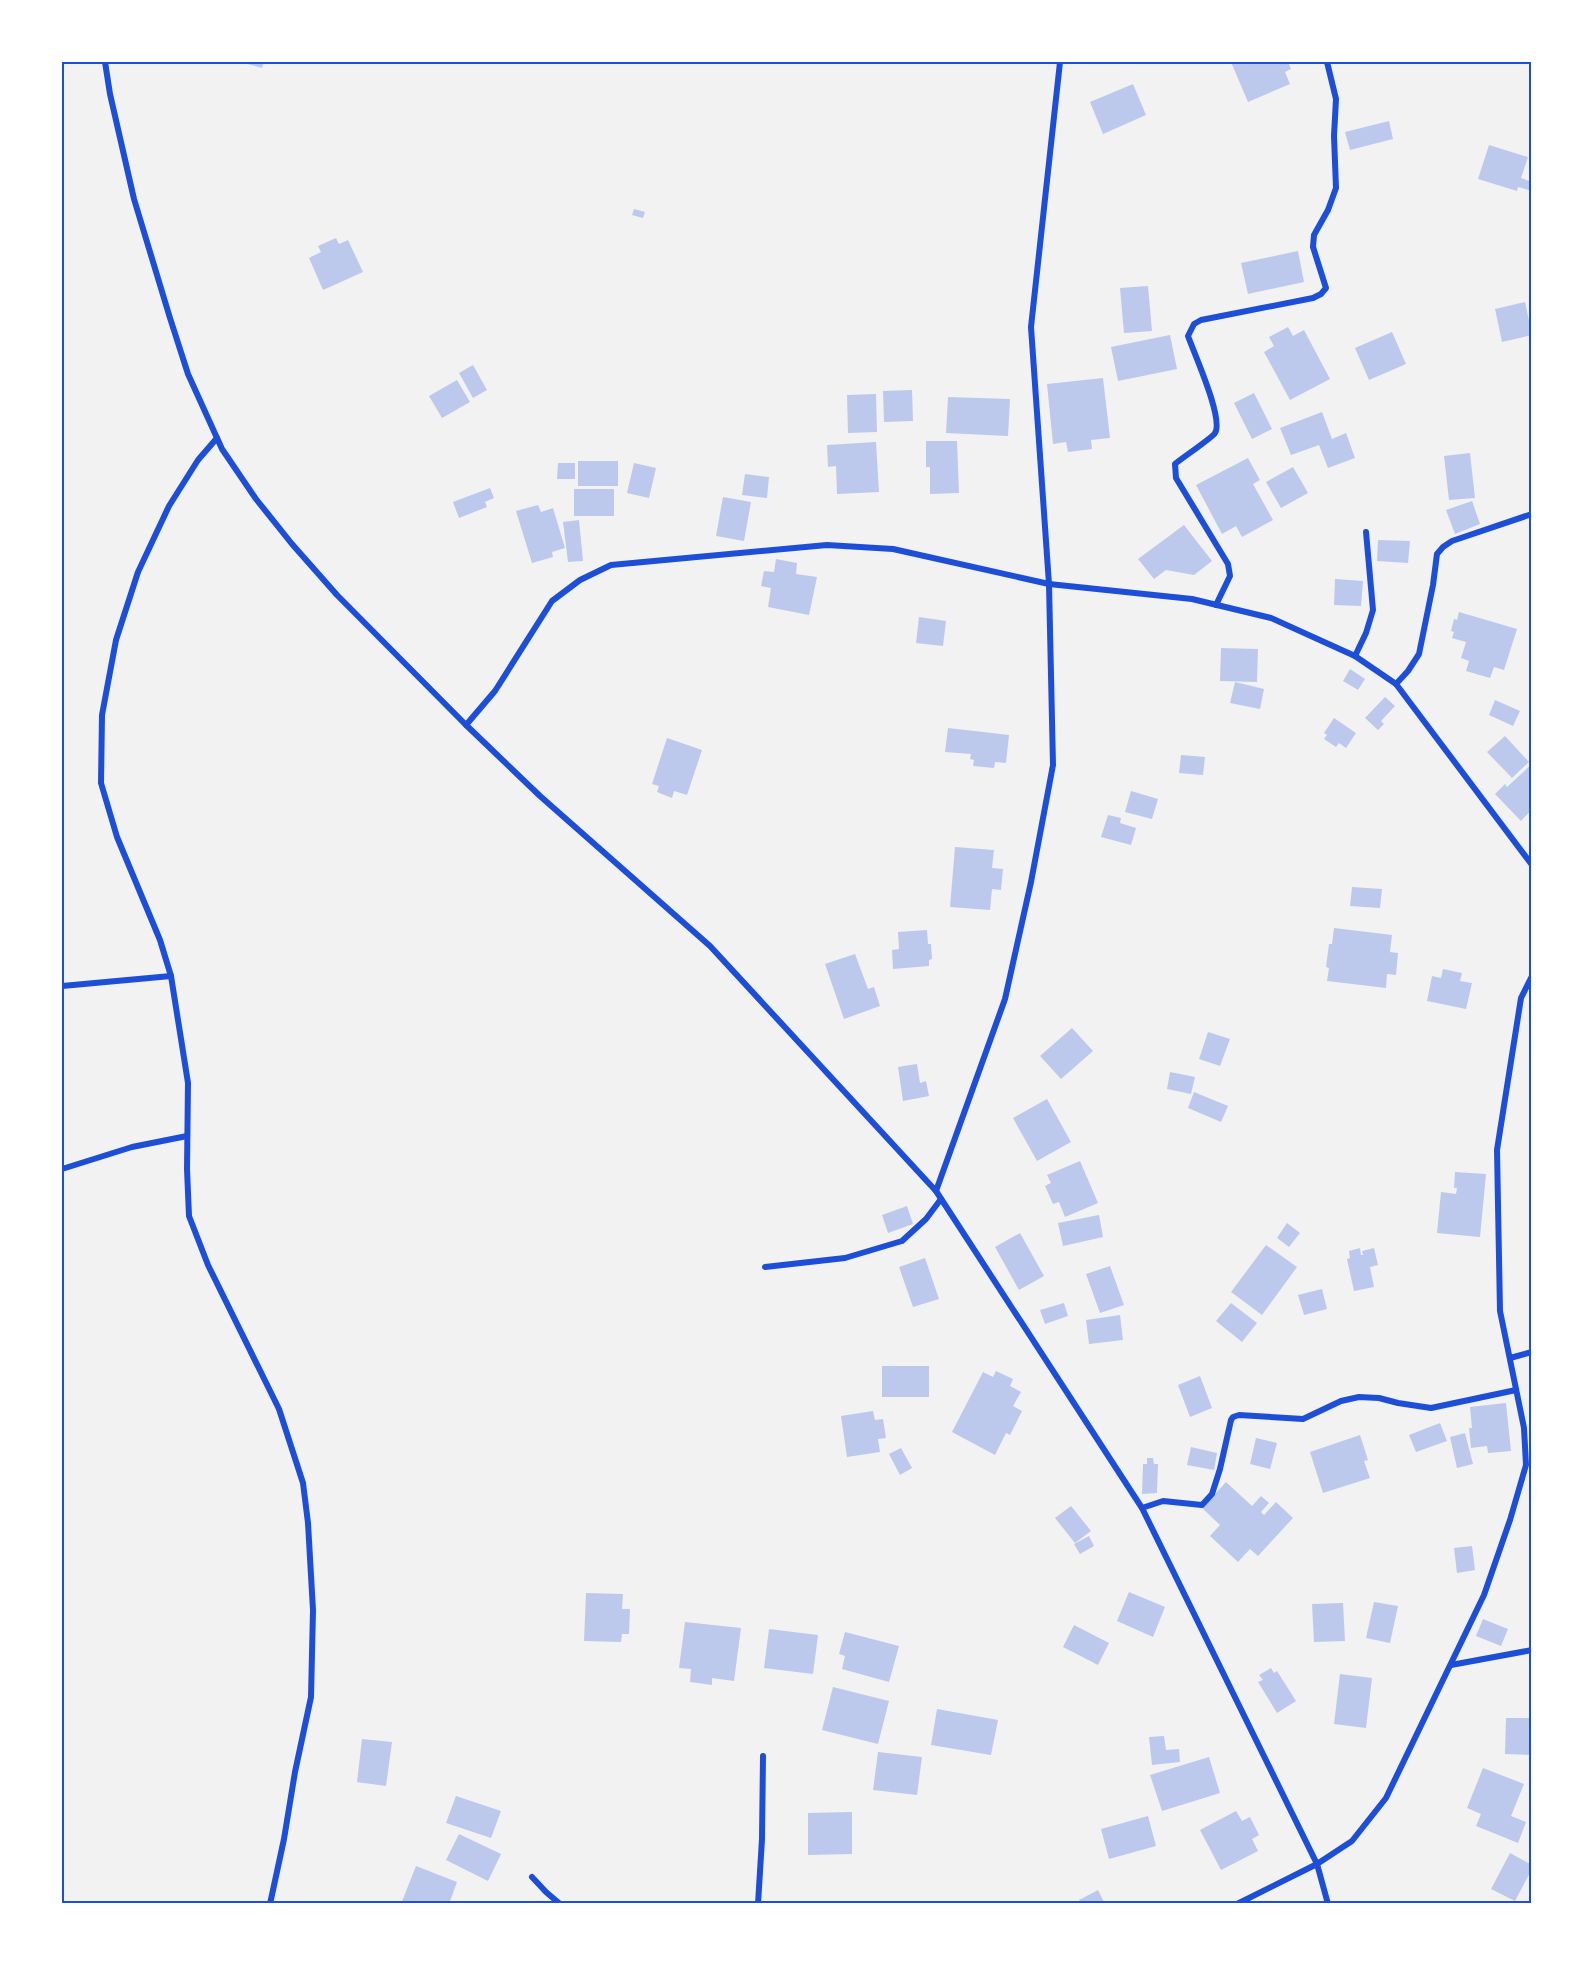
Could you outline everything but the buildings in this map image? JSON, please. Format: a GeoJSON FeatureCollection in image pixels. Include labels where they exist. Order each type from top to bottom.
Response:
{"type":"FeatureCollection","features":[{"type":"Feature","properties":{"kind":"street"},"geometry":{"type":"LineString","coordinates":[[105,62],[134,199],[188,374],[222,449],[256,499],[337,595],[540,796],[710,946],[936,1191],[1142,1508],[1317,1864],[1328,1904]]}},
{"type":"Feature","properties":{"kind":"street"},"geometry":{"type":"LineString","coordinates":[[936,1191],[1005,999],[1053,765],[1049,584],[1031,327],[1060,62]]}},
{"type":"Feature","properties":{"kind":"street"},"geometry":{"type":"LineString","coordinates":[[1216,605],[1230,576],[1228,564],[1176,478],[1175,464],[1215,433],[1218,422],[1188,336],[1194,324],[1202,320],[1313,298],[1326,288],[1313,247],[1314,235],[1328,210],[1336,188],[1334,136],[1336,99],[1327,62]]}},
{"type":"Feature","properties":{"kind":"street"},"geometry":{"type":"LineString","coordinates":[[217,438],[198,460],[169,506],[138,572],[116,640],[102,715],[101,783],[117,837],[160,940],[171,976],[188,1083],[189,1216],[208,1265],[279,1409],[303,1483],[308,1523],[313,1610],[311,1697],[295,1772],[285,1839],[270,1904]]}},
{"type":"Feature","properties":{"kind":"street"},"geometry":{"type":"LineString","coordinates":[[1396,684],[1419,654],[1437,554],[1452,541],[1532,514]]}},
{"type":"Feature","properties":{"kind":"street"},"geometry":{"type":"LineString","coordinates":[[1355,656],[1366,633],[1372,610],[1366,532]]}},
{"type":"Feature","properties":{"kind":"street"},"geometry":{"type":"LineString","coordinates":[[466,725],[495,691],[552,601],[580,580],[610,565],[827,545],[893,549],[1049,584],[1192,599],[1270,618],[1355,656],[1396,684],[1532,865]]}},
{"type":"Feature","properties":{"kind":"street"},"geometry":{"type":"LineString","coordinates":[[62,986],[171,976]]}},
{"type":"Feature","properties":{"kind":"street"},"geometry":{"type":"LineString","coordinates":[[1237,1904],[1317,1864],[1352,1841],[1386,1798],[1484,1594],[1510,1520],[1526,1465],[1524,1428],[1500,1311],[1497,1150],[1521,998],[1532,976]]}},
{"type":"Feature","properties":{"kind":"street"},"geometry":{"type":"LineString","coordinates":[[62,1169],[132,1147],[187,1136]]}},
{"type":"Feature","properties":{"kind":"street"},"geometry":{"type":"LineString","coordinates":[[765,1267],[845,1258],[902,1240],[926,1219],[941,1199]]}},
{"type":"Feature","properties":{"kind":"street"},"geometry":{"type":"LineString","coordinates":[[1510,1358],[1532,1352]]}},
{"type":"Feature","properties":{"kind":"street"},"geometry":{"type":"LineString","coordinates":[[1142,1508],[1163,1501],[1202,1505],[1212,1494],[1215,1486],[1231,1420],[1239,1415],[1303,1419],[1341,1401],[1359,1397],[1379,1398],[1431,1408],[1516,1390]]}},
{"type":"Feature","properties":{"kind":"street"},"geometry":{"type":"LineString","coordinates":[[1451,1665],[1532,1650]]}},
{"type":"Feature","properties":{"kind":"street"},"geometry":{"type":"LineString","coordinates":[[758,1904],[762,1839],[763,1756]]}},
{"type":"Feature","properties":{"kind":"street"},"geometry":{"type":"LineString","coordinates":[[532,1877],[560,1904]]}}]}
